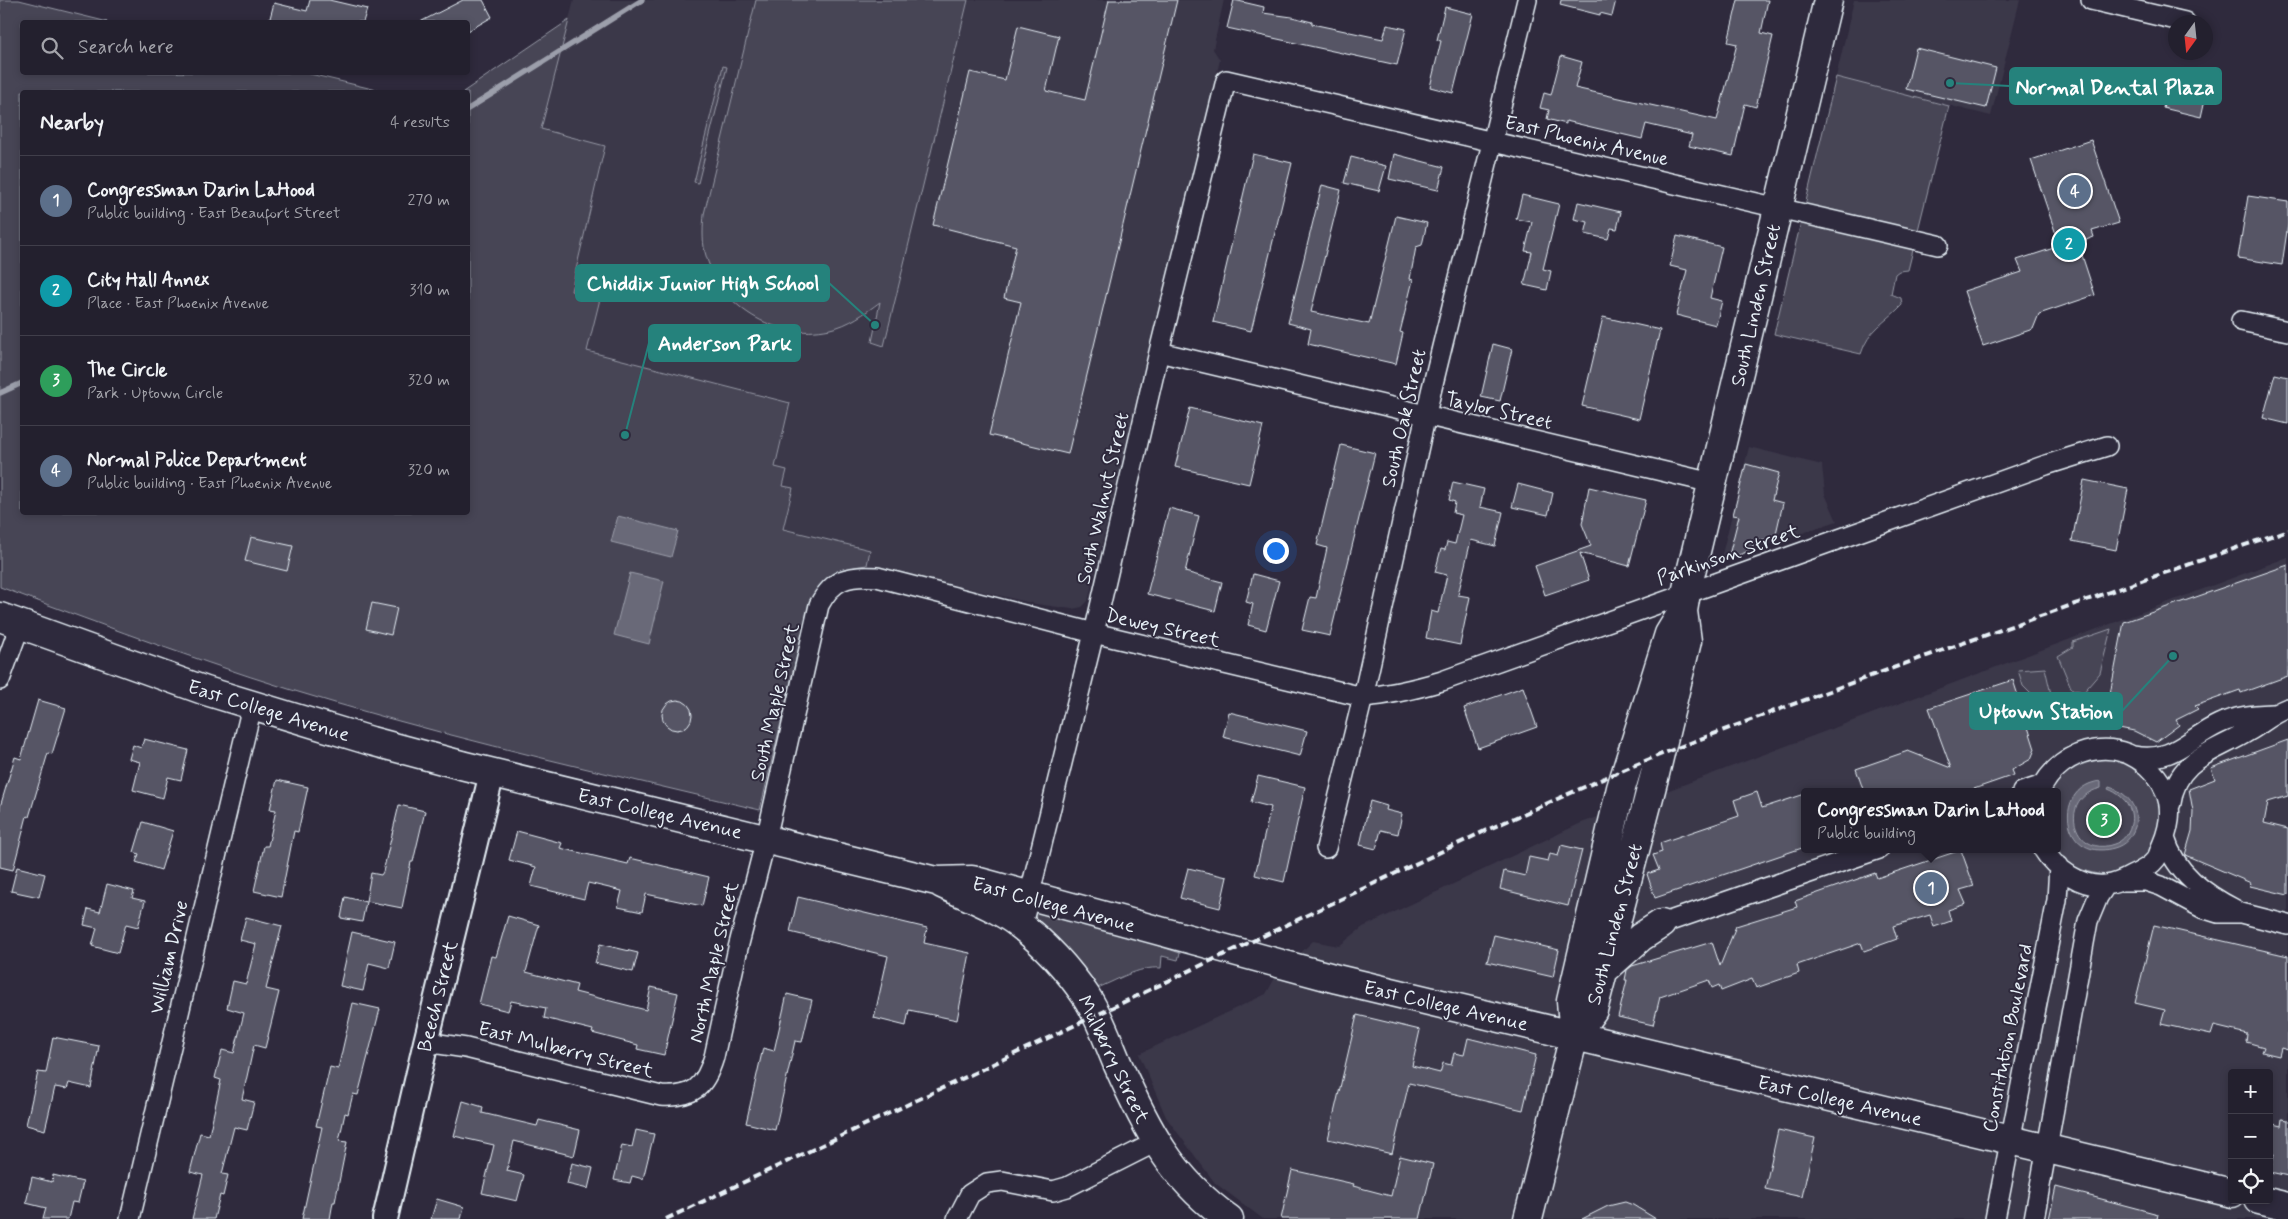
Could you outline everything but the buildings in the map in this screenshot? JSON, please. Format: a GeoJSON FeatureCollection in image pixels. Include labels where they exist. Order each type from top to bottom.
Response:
{"type":"FeatureCollection","features":[{"type":"Feature","properties":{"kind":"main road","name":"South Linden Street"},"geometry":{"type":"LineString","coordinates":[[1574,1036],[1571,1001],[1621,788],[1669,634],[1684,602],[1828,0]]}},
{"type":"Feature","properties":{"kind":"main road","name":"South Linden Street"},"geometry":{"type":"LineString","coordinates":[[1574,1036],[1593,1010],[1687,641],[1684,602]]}},
{"type":"Feature","properties":{"kind":"main road","name":"East College Avenue"},"geometry":{"type":"LineString","coordinates":[[10,621],[252,706],[371,741],[492,773],[936,881],[972,880],[1030,894],[1262,960],[2228,1192]]}},
{"type":"Feature","properties":{"kind":"main road","name":"Mulberry Street"},"geometry":{"type":"LineString","coordinates":[[936,881],[1019,924],[1065,968],[1086,996],[1156,1142],[1189,1185],[1229,1219]]}},
{"type":"Feature","properties":{"kind":"main road"},"geometry":{"type":"LineString","coordinates":[[1625,885],[1630,908],[1636,916],[1650,924],[1661,924]]}},
{"type":"Feature","properties":{"kind":"main road"},"geometry":{"type":"LineString","coordinates":[[1603,971],[1641,937],[1661,924]]}},
{"type":"Feature","properties":{"kind":"main road"},"geometry":{"type":"LineString","coordinates":[[1528,1219],[1574,1036]]}},
{"type":"Feature","properties":{"kind":"main road"},"geometry":{"type":"LineString","coordinates":[[2273,1203],[2288,1207]]}},
{"type":"Feature","properties":{"kind":"street","name":"South Oak Street"},"geometry":{"type":"LineString","coordinates":[[1326,848],[1363,697],[1426,416],[1527,0]]}},
{"type":"Feature","properties":{"kind":"street"},"geometry":{"type":"LineString","coordinates":[[2091,0],[2168,18]]}},
{"type":"Feature","properties":{"kind":"street","name":"East Phoenix Avenue"},"geometry":{"type":"LineString","coordinates":[[1226,80],[1938,245]]}},
{"type":"Feature","properties":{"kind":"street","name":"South Walnut Street"},"geometry":{"type":"LineString","coordinates":[[1019,924],[1025,913],[1030,894],[1226,80]]}},
{"type":"Feature","properties":{"kind":"street"},"geometry":{"type":"LineString","coordinates":[[2241,321],[2288,331]]}},
{"type":"Feature","properties":{"kind":"street","name":"Taylor Street"},"geometry":{"type":"LineString","coordinates":[[1159,352],[1712,483]]}},
{"type":"Feature","properties":{"kind":"street","name":"Parkinson Street"},"geometry":{"type":"LineString","coordinates":[[1363,697],[1408,691],[1442,681],[1684,602],[2046,465],[2107,446]]}},
{"type":"Feature","properties":{"kind":"street","name":"Dewey Street"},"geometry":{"type":"LineString","coordinates":[[838,582],[849,577],[876,577],[1094,633],[1363,697]]}},
{"type":"Feature","properties":{"kind":"street","name":"South Maple Street"},"geometry":{"type":"LineString","coordinates":[[766,839],[819,605],[826,592],[838,582]]}},
{"type":"Feature","properties":{"kind":"street"},"geometry":{"type":"LineString","coordinates":[[0,680],[10,621]]}},
{"type":"Feature","properties":{"kind":"street","name":"William Drive"},"geometry":{"type":"LineString","coordinates":[[130,1219],[252,706]]}},
{"type":"Feature","properties":{"kind":"street"},"geometry":{"type":"LineString","coordinates":[[2042,788],[2056,768],[2071,758],[2088,751],[2108,748],[2134,756],[2153,759],[2185,745],[2219,724],[2246,715],[2280,711]]}},
{"type":"Feature","properties":{"kind":"street"},"geometry":{"type":"LineString","coordinates":[[2114,883],[2142,871],[2156,859],[2165,838],[2171,815],[2172,789],[2186,768],[2214,748],[2249,732],[2280,711]]}},
{"type":"Feature","properties":{"kind":"street"},"geometry":{"type":"LineString","coordinates":[[2134,756],[2153,771],[2171,803]]}},
{"type":"Feature","properties":{"kind":"street","name":"Beech Street"},"geometry":{"type":"LineString","coordinates":[[385,1219],[492,773]]}},
{"type":"Feature","properties":{"kind":"street"},"geometry":{"type":"LineString","coordinates":[[2165,838],[2173,858],[2182,871],[2209,895],[2241,913]]}},
{"type":"Feature","properties":{"kind":"street","name":"North Maple Street"},"geometry":{"type":"LineString","coordinates":[[694,1090],[704,1081],[712,1064],[738,948],[766,839]]}},
{"type":"Feature","properties":{"kind":"street"},"geometry":{"type":"LineString","coordinates":[[1661,924],[1867,853]]}},
{"type":"Feature","properties":{"kind":"street"},"geometry":{"type":"LineString","coordinates":[[2047,853],[2068,875],[2077,879],[2114,883],[2146,881],[2174,892],[2202,908],[2218,913],[2241,913],[2288,925]]}},
{"type":"Feature","properties":{"kind":"street","name":"Constitution Boulevard"},"geometry":{"type":"LineString","coordinates":[[2034,1219],[2029,1145],[2057,900],[2059,866]]}},
{"type":"Feature","properties":{"kind":"street","name":"Constitution Boulevard"},"geometry":{"type":"LineString","coordinates":[[1995,1219],[2029,1145],[2088,922],[2098,897],[2114,883]]}},
{"type":"Feature","properties":{"kind":"street","name":"East Mulberry Street"},"geometry":{"type":"LineString","coordinates":[[426,1042],[466,1048],[662,1096],[686,1094],[694,1090]]}},
{"type":"Feature","properties":{"kind":"street"},"geometry":{"type":"LineString","coordinates":[[957,1219],[970,1194],[987,1183],[1002,1181],[1053,1191],[1156,1142]]}},
{"type":"Feature","properties":{"kind":"shaded area"},"geometry":{"type":"Polygon","coordinates":[[[0,0],[19,0],[100,20],[20,20],[20,75],[314,75],[377,90],[20,90],[20,515],[470,515],[470,90],[466,90],[569,20],[541,129],[605,146],[571,291],[600,299],[587,351],[790,403],[775,467],[787,470],[783,486],[793,488],[783,529],[870,550],[867,565],[848,569],[832,576],[820,588],[809,605],[760,810],[494,746],[335,703],[208,663],[0,587],[0,0]]]}},
{"type":"Feature","properties":{"kind":"shaded area"},"geometry":{"type":"Polygon","coordinates":[[[574,0],[1224,0],[1213,49],[1220,60],[1088,601],[1082,607],[1072,609],[1036,604],[867,565],[870,550],[783,529],[792,489],[783,486],[775,468],[790,403],[587,351],[600,299],[571,291],[605,146],[541,130],[574,0]]]}},
{"type":"Feature","properties":{"kind":"shaded area"},"geometry":{"type":"Polygon","coordinates":[[[756,0],[968,0],[884,346],[872,342],[880,302],[844,325],[830,329],[809,331],[789,330],[752,316],[736,304],[712,272],[704,247],[704,214],[756,0]]]}},
{"type":"Feature","properties":{"kind":"shaded area"},"geometry":{"type":"Polygon","coordinates":[[[1854,0],[2020,0],[1991,116],[1836,77],[1854,0]]]}},
{"type":"Feature","properties":{"kind":"shaded area"},"geometry":{"type":"Polygon","coordinates":[[[723,66],[727,67],[698,183],[694,182],[723,66]]]}},
{"type":"Feature","properties":{"kind":"shaded area"},"geometry":{"type":"Polygon","coordinates":[[[1836,77],[1949,106],[1908,270],[1899,271],[1895,274],[1891,294],[1901,298],[1902,305],[1873,332],[1861,354],[1774,334],[1836,77]]]}},
{"type":"Feature","properties":{"kind":"shaded area"},"geometry":{"type":"Polygon","coordinates":[[[1749,447],[1822,465],[1825,494],[1837,521],[1720,562],[1749,447]]]}},
{"type":"Feature","properties":{"kind":"shaded area"},"geometry":{"type":"Polygon","coordinates":[[[2288,557],[2288,1219],[1263,1219],[1215,1183],[1166,1117],[1139,1054],[1266,994],[1275,978],[1313,941],[1339,946],[1363,927],[1579,824],[2288,557]]]}},
{"type":"Feature","properties":{"kind":"shaded area"},"geometry":{"type":"Polygon","coordinates":[[[2111,629],[2100,673],[2082,694],[2080,691],[2072,690],[2058,656],[2073,647],[2073,642],[2111,629]]]}},
{"type":"Feature","properties":{"kind":"shaded area"},"geometry":{"type":"Polygon","coordinates":[[[2045,668],[2056,716],[2049,722],[2034,697],[2023,686],[2018,670],[2045,668]]]}},
{"type":"Feature","properties":{"kind":"shaded area"},"geometry":{"type":"Polygon","coordinates":[[[2094,759],[2127,763],[2148,778],[2159,800],[2160,824],[2152,847],[2136,865],[2112,874],[2083,870],[2068,862],[2059,853],[2061,853],[2061,788],[2053,788],[2063,775],[2075,767],[2094,759]]]}},
{"type":"Feature","properties":{"kind":"shaded area"},"geometry":{"type":"Polygon","coordinates":[[[1035,908],[1094,924],[1180,953],[1178,960],[1162,956],[1161,968],[1144,969],[1095,989],[1040,927],[1033,912],[1035,908]]]}},
{"type":"Feature","properties":{"kind":"water"},"geometry":{"type":"Polygon","coordinates":[[[618,516],[678,531],[671,557],[611,542],[618,516]]]}},
{"type":"Feature","properties":{"kind":"water"},"geometry":{"type":"Polygon","coordinates":[[[630,573],[664,581],[649,644],[614,635],[630,573]]]}},
{"type":"Feature","properties":{"kind":"water"},"geometry":{"type":"Polygon","coordinates":[[[2101,781],[2101,788],[2087,794],[2078,804],[2075,815],[2076,826],[2081,836],[2089,843],[2100,846],[2114,844],[2122,840],[2127,834],[2131,825],[2131,812],[2125,801],[2108,789],[2109,787],[2121,793],[2131,802],[2136,813],[2136,820],[2133,831],[2124,843],[2114,848],[2096,850],[2083,845],[2073,835],[2069,822],[2069,808],[2074,796],[2085,786],[2101,781]]]}},
{"type":"Feature","properties":{"kind":"waterway"},"geometry":{"type":"LineString","coordinates":[[470,108],[642,0]]}},
{"type":"Feature","properties":{"kind":"waterway"},"geometry":{"type":"LineString","coordinates":[[0,393],[20,384]]}},
{"type":"Feature","properties":{"kind":"railway"},"geometry":{"type":"LineString","coordinates":[[666,1219],[1489,829],[1614,774],[1690,743],[1988,634],[2288,530]]}},
{"type":"Feature","properties":{"kind":"place","name":"Normal Dental Plaza"},"geometry":{"type":"Point","coordinates":[1950,83]}},
{"type":"Feature","properties":{"kind":"place","name":"Normal Police Department"},"geometry":{"type":"Point","coordinates":[2075,191]}},
{"type":"Feature","properties":{"kind":"place","name":"City Hall Annex"},"geometry":{"type":"Point","coordinates":[2069,244]}},
{"type":"Feature","properties":{"kind":"place","name":"Chiddix Junior High School"},"geometry":{"type":"Point","coordinates":[875,325]}},
{"type":"Feature","properties":{"kind":"place","name":"Anderson Park"},"geometry":{"type":"Point","coordinates":[625,435]}},
{"type":"Feature","properties":{"kind":"place","name":"Uptown Station"},"geometry":{"type":"Point","coordinates":[2173,656]}},
{"type":"Feature","properties":{"kind":"place","name":"The Circle"},"geometry":{"type":"Point","coordinates":[2104,820]}},
{"type":"Feature","properties":{"kind":"place","name":"Congressman Darin LaHood"},"geometry":{"type":"Point","coordinates":[1931,888]}}]}
